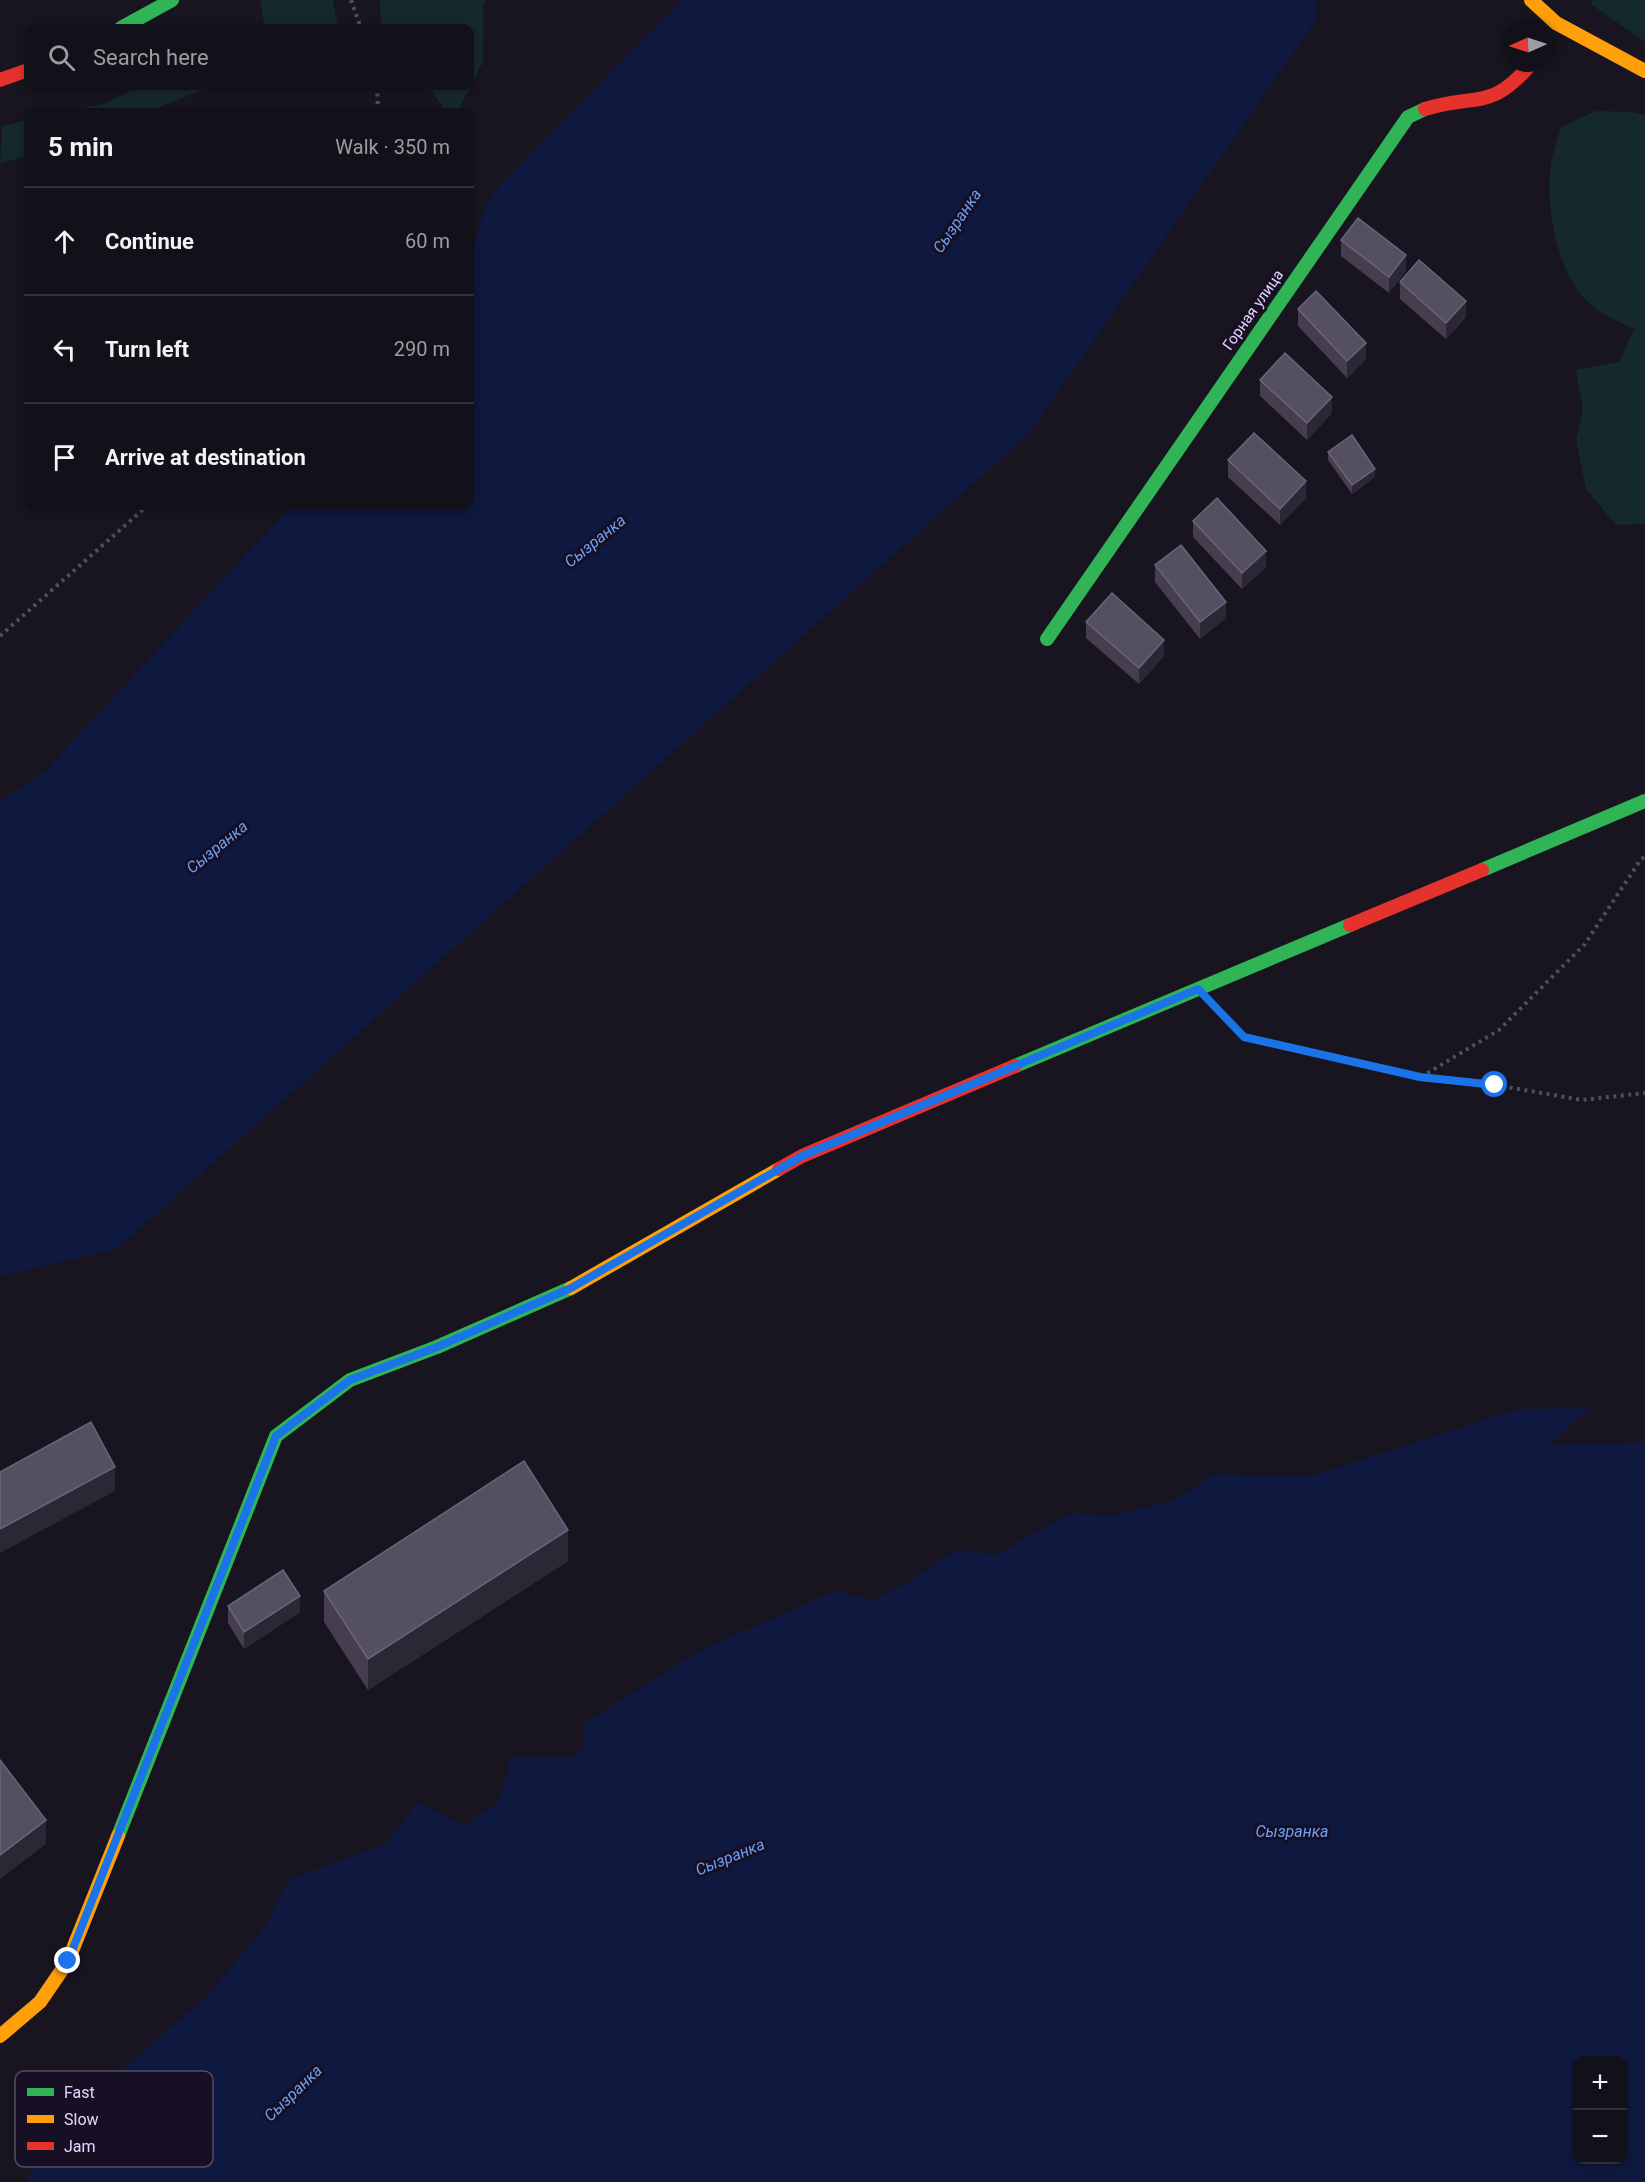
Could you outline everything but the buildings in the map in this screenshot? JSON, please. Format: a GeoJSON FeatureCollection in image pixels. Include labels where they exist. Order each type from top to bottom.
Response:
{"type":"FeatureCollection","features":[{"type":"Feature","properties":{"kind":"street"},"geometry":{"type":"LineString","coordinates":[[128,24],[172,0]]}},
{"type":"Feature","properties":{"kind":"street"},"geometry":{"type":"LineString","coordinates":[[1531,0],[1556,22],[1645,71]]}},
{"type":"Feature","properties":{"kind":"street"},"geometry":{"type":"LineString","coordinates":[[0,80],[24,71]]}},
{"type":"Feature","properties":{"kind":"street","name":"Горная улица"},"geometry":{"type":"LineString","coordinates":[[1047,639],[1408,117],[1423,108],[1458,100],[1488,99],[1507,90],[1524,72]]}},
{"type":"Feature","properties":{"kind":"street"},"geometry":{"type":"LineString","coordinates":[[0,2036],[40,2002],[68,1961],[276,1436],[350,1380],[437,1347],[571,1288],[802,1156],[1645,801]]}},
{"type":"Feature","properties":{"kind":"path"},"geometry":{"type":"LineString","coordinates":[[351,0],[360,24]]}},
{"type":"Feature","properties":{"kind":"path"},"geometry":{"type":"LineString","coordinates":[[377,90],[378,108]]}},
{"type":"Feature","properties":{"kind":"path"},"geometry":{"type":"LineString","coordinates":[[0,636],[142,510]]}},
{"type":"Feature","properties":{"kind":"path"},"geometry":{"type":"LineString","coordinates":[[1420,1077],[1499,1030],[1585,944],[1641,859],[1645,857]]}},
{"type":"Feature","properties":{"kind":"path"},"geometry":{"type":"LineString","coordinates":[[1198,989],[1244,1037],[1420,1077],[1495,1085],[1582,1100],[1645,1093]]}},
{"type":"Feature","properties":{"kind":"green space"},"geometry":{"type":"Polygon","coordinates":[[[260,0],[333,0],[337,24],[264,24],[260,0]]]}},
{"type":"Feature","properties":{"kind":"green space"},"geometry":{"type":"Polygon","coordinates":[[[380,0],[487,0],[483,4],[483,62],[474,79],[474,24],[381,24],[380,0]]]}},
{"type":"Feature","properties":{"kind":"green space"},"geometry":{"type":"Polygon","coordinates":[[[1591,0],[1645,0],[1645,42],[1592,5],[1591,0]]]}},
{"type":"Feature","properties":{"kind":"green space"},"geometry":{"type":"Polygon","coordinates":[[[131,90],[204,90],[156,108],[83,108],[107,103],[131,90]]]}},
{"type":"Feature","properties":{"kind":"green space"},"geometry":{"type":"Polygon","coordinates":[[[430,90],[468,90],[459,108],[444,108],[430,90]]]}},
{"type":"Feature","properties":{"kind":"green space"},"geometry":{"type":"Polygon","coordinates":[[[1596,111],[1632,112],[1645,115],[1645,524],[1616,525],[1586,489],[1576,440],[1583,409],[1576,370],[1619,362],[1634,329],[1598,310],[1577,290],[1561,258],[1552,222],[1550,171],[1561,127],[1596,111]]]}},
{"type":"Feature","properties":{"kind":"green space"},"geometry":{"type":"Polygon","coordinates":[[[24,121],[24,156],[0,164],[2,126],[24,121]]]}},
{"type":"Feature","properties":{"kind":"water","name":"Сызранка"},"geometry":{"type":"Polygon","coordinates":[[[681,0],[1317,0],[1316,20],[1029,434],[117,1249],[0,1276],[0,801],[44,772],[287,510],[474,510],[474,245],[484,209],[494,192],[681,0]]]}},
{"type":"Feature","properties":{"kind":"water","name":"Сызранка"},"geometry":{"type":"Polygon","coordinates":[[[1590,1408],[1549,1445],[1645,1442],[1645,2182],[26,2182],[33,2167],[213,2167],[213,2071],[121,2071],[208,1995],[265,1927],[288,1880],[387,1843],[418,1801],[465,1826],[499,1800],[511,1757],[571,1758],[583,1748],[584,1723],[701,1650],[835,1591],[873,1600],[904,1584],[958,1549],[995,1555],[1072,1513],[1111,1516],[1173,1501],[1214,1474],[1311,1476],[1518,1409],[1590,1408]]]}},
{"type":"Feature","properties":{"kind":"traffic: fast"},"geometry":{"type":"LineString","coordinates":[[128,24],[172,0]]}},
{"type":"Feature","properties":{"kind":"traffic: fast"},"geometry":{"type":"LineString","coordinates":[[1047,639],[1408,117],[1425,109]]}},
{"type":"Feature","properties":{"kind":"traffic: fast"},"geometry":{"type":"LineString","coordinates":[[1482,870],[1645,801]]}},
{"type":"Feature","properties":{"kind":"traffic: fast"},"geometry":{"type":"LineString","coordinates":[[1015,1066],[1350,925]]}},
{"type":"Feature","properties":{"kind":"traffic: fast"},"geometry":{"type":"LineString","coordinates":[[118,1836],[276,1436],[350,1380],[437,1347],[571,1288]]}},
{"type":"Feature","properties":{"kind":"traffic: slow"},"geometry":{"type":"LineString","coordinates":[[1531,0],[1556,23],[1645,71]]}},
{"type":"Feature","properties":{"kind":"traffic: slow"},"geometry":{"type":"LineString","coordinates":[[571,1288],[779,1169]]}},
{"type":"Feature","properties":{"kind":"traffic: slow"},"geometry":{"type":"LineString","coordinates":[[0,2036],[40,2002],[68,1961],[118,1836]]}},
{"type":"Feature","properties":{"kind":"traffic: jam"},"geometry":{"type":"LineString","coordinates":[[0,80],[24,71]]}},
{"type":"Feature","properties":{"kind":"traffic: jam"},"geometry":{"type":"LineString","coordinates":[[1425,109],[1494,95],[1505,89],[1524,72]]}},
{"type":"Feature","properties":{"kind":"traffic: jam"},"geometry":{"type":"LineString","coordinates":[[1350,925],[1482,870]]}},
{"type":"Feature","properties":{"kind":"traffic: jam"},"geometry":{"type":"LineString","coordinates":[[779,1169],[802,1156],[1015,1066]]}},
{"type":"Feature","properties":{"kind":"route"},"geometry":{"type":"LineString","coordinates":[[68,1961],[276,1436],[350,1380],[437,1347],[571,1288],[802,1156],[1198,989],[1244,1037],[1420,1077],[1495,1085]]}}]}
